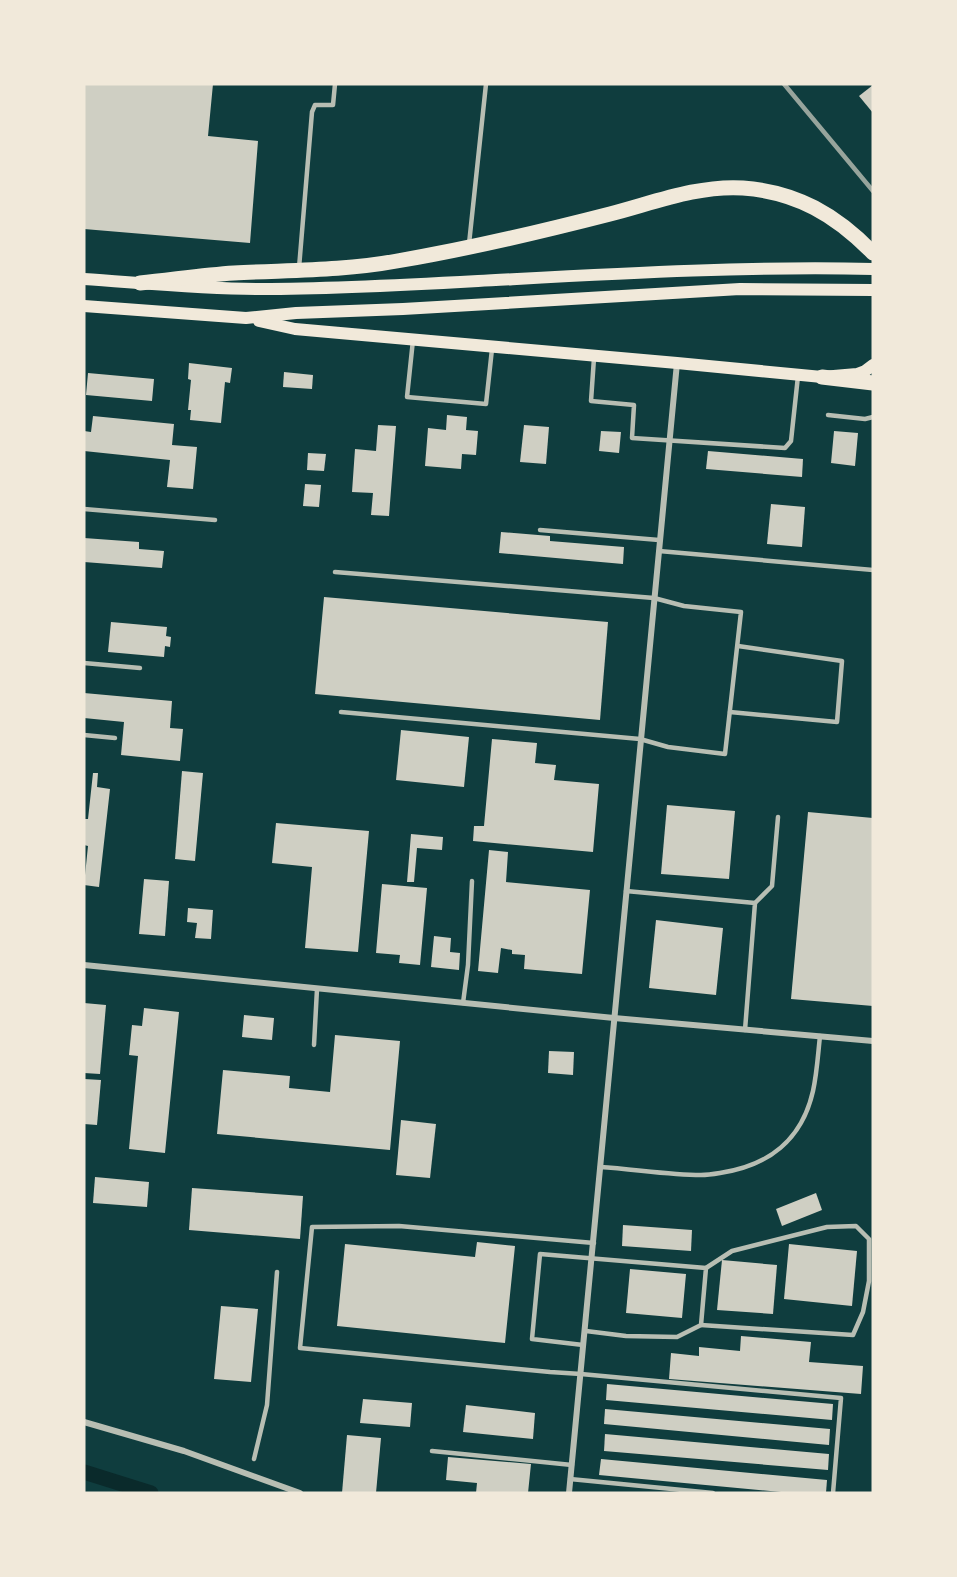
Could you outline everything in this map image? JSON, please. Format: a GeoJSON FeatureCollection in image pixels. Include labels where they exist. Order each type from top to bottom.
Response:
{"type":"FeatureCollection","features":[{"type":"Feature","properties":{"kind":"highway"},"geometry":{"type":"LineString","coordinates":[[140,283],[233,273],[351,268],[385,263],[468,247],[703,190],[741,188],[781,194],[820,210],[853,233],[873,253]]}},
{"type":"Feature","properties":{"kind":"highway"},"geometry":{"type":"LineString","coordinates":[[822,377],[873,383]]}},
{"type":"Feature","properties":{"kind":"main road"},"geometry":{"type":"LineString","coordinates":[[84,279],[190,287],[262,289],[804,267],[873,269]]}},
{"type":"Feature","properties":{"kind":"main road"},"geometry":{"type":"LineString","coordinates":[[246,318],[296,313],[740,289],[873,290]]}},
{"type":"Feature","properties":{"kind":"main road"},"geometry":{"type":"LineString","coordinates":[[84,306],[246,318],[295,329],[822,377],[857,374],[873,365]]}},
{"type":"Feature","properties":{"kind":"street"},"geometry":{"type":"LineString","coordinates":[[569,1493],[677,363]]}},
{"type":"Feature","properties":{"kind":"street"},"geometry":{"type":"LineString","coordinates":[[84,965],[614,1018],[873,1041]]}},
{"type":"Feature","properties":{"kind":"street"},"geometry":{"type":"LineString","coordinates":[[84,1422],[184,1451],[300,1493]]}},
{"type":"Feature","properties":{"kind":"lane"},"geometry":{"type":"LineString","coordinates":[[298,271],[312,112],[315,105],[333,105],[335,84]]}},
{"type":"Feature","properties":{"kind":"lane"},"geometry":{"type":"LineString","coordinates":[[468,247],[486,84]]}},
{"type":"Feature","properties":{"kind":"lane"},"geometry":{"type":"LineString","coordinates":[[413,340],[407,398],[486,404],[492,346]]}},
{"type":"Feature","properties":{"kind":"lane"},"geometry":{"type":"LineString","coordinates":[[595,356],[591,400],[634,405],[632,438],[785,448],[790,441],[798,375]]}},
{"type":"Feature","properties":{"kind":"lane"},"geometry":{"type":"LineString","coordinates":[[828,415],[865,419],[873,417]]}},
{"type":"Feature","properties":{"kind":"lane"},"geometry":{"type":"LineString","coordinates":[[84,509],[215,520]]}},
{"type":"Feature","properties":{"kind":"lane"},"geometry":{"type":"LineString","coordinates":[[540,530],[659,540]]}},
{"type":"Feature","properties":{"kind":"lane"},"geometry":{"type":"LineString","coordinates":[[659,551],[873,570]]}},
{"type":"Feature","properties":{"kind":"lane"},"geometry":{"type":"LineString","coordinates":[[335,572],[654,598],[684,606],[741,612],[726,754],[668,747],[640,739],[341,712]]}},
{"type":"Feature","properties":{"kind":"lane"},"geometry":{"type":"LineString","coordinates":[[730,712],[837,722],[842,661],[738,646]]}},
{"type":"Feature","properties":{"kind":"lane"},"geometry":{"type":"LineString","coordinates":[[84,663],[140,668]]}},
{"type":"Feature","properties":{"kind":"lane"},"geometry":{"type":"LineString","coordinates":[[84,735],[115,738]]}},
{"type":"Feature","properties":{"kind":"lane"},"geometry":{"type":"LineString","coordinates":[[744,1030],[755,903],[772,886],[778,817]]}},
{"type":"Feature","properties":{"kind":"lane"},"geometry":{"type":"LineString","coordinates":[[463,1003],[468,965],[472,880]]}},
{"type":"Feature","properties":{"kind":"lane"},"geometry":{"type":"LineString","coordinates":[[626,891],[755,903]]}},
{"type":"Feature","properties":{"kind":"lane"},"geometry":{"type":"LineString","coordinates":[[314,1045],[317,988]]}},
{"type":"Feature","properties":{"kind":"lane"},"geometry":{"type":"LineString","coordinates":[[600,1167],[703,1175],[732,1171],[756,1164],[778,1151],[794,1133],[813,1093],[820,1036]]}},
{"type":"Feature","properties":{"kind":"lane"},"geometry":{"type":"LineString","coordinates":[[594,1243],[399,1226],[312,1227],[300,1348],[841,1398],[833,1493]]}},
{"type":"Feature","properties":{"kind":"lane"},"geometry":{"type":"LineString","coordinates":[[584,1346],[532,1339],[540,1254],[706,1268],[732,1251],[827,1227],[856,1226],[869,1239],[868,1281],[862,1312],[853,1335],[701,1325],[676,1337],[626,1336],[585,1331]]}},
{"type":"Feature","properties":{"kind":"lane"},"geometry":{"type":"LineString","coordinates":[[701,1325],[706,1268]]}},
{"type":"Feature","properties":{"kind":"lane"},"geometry":{"type":"LineString","coordinates":[[254,1459],[267,1405],[277,1272]]}},
{"type":"Feature","properties":{"kind":"lane"},"geometry":{"type":"LineString","coordinates":[[432,1451],[572,1464]]}},
{"type":"Feature","properties":{"kind":"lane"},"geometry":{"type":"LineString","coordinates":[[570,1479],[713,1493]]}},
{"type":"Feature","properties":{"kind":"building"},"geometry":{"type":"Polygon","coordinates":[[[84,84],[213,84],[208,136],[258,141],[250,243],[84,229],[84,84]]]}},
{"type":"Feature","properties":{"kind":"building"},"geometry":{"type":"Polygon","coordinates":[[[873,85],[873,113],[859,96],[873,85]]]}},
{"type":"Feature","properties":{"kind":"building"},"geometry":{"type":"Polygon","coordinates":[[[189,363],[232,368],[230,383],[225,382],[221,423],[190,420],[191,410],[188,410],[191,380],[188,379],[189,363]]]}},
{"type":"Feature","properties":{"kind":"building"},"geometry":{"type":"Polygon","coordinates":[[[284,372],[313,375],[312,389],[283,387],[284,372]]]}},
{"type":"Feature","properties":{"kind":"building"},"geometry":{"type":"Polygon","coordinates":[[[88,373],[154,379],[152,401],[86,395],[88,373]]]}},
{"type":"Feature","properties":{"kind":"building"},"geometry":{"type":"Polygon","coordinates":[[[447,415],[467,417],[466,430],[478,431],[476,455],[462,454],[461,469],[425,466],[428,428],[446,430],[447,415]]]}},
{"type":"Feature","properties":{"kind":"building"},"geometry":{"type":"Polygon","coordinates":[[[93,416],[174,424],[172,445],[197,447],[193,489],[167,487],[170,460],[84,451],[84,431],[91,432],[93,416]]]}},
{"type":"Feature","properties":{"kind":"building"},"geometry":{"type":"Polygon","coordinates":[[[378,425],[396,426],[389,516],[371,515],[373,493],[352,492],[355,449],[376,451],[378,425]]]}},
{"type":"Feature","properties":{"kind":"building"},"geometry":{"type":"Polygon","coordinates":[[[524,425],[549,427],[546,464],[520,462],[524,425]]]}},
{"type":"Feature","properties":{"kind":"building"},"geometry":{"type":"Polygon","coordinates":[[[601,431],[621,432],[619,453],[599,451],[601,431]]]}},
{"type":"Feature","properties":{"kind":"building"},"geometry":{"type":"Polygon","coordinates":[[[834,431],[858,433],[855,466],[831,463],[834,431]]]}},
{"type":"Feature","properties":{"kind":"building"},"geometry":{"type":"Polygon","coordinates":[[[708,451],[803,459],[802,477],[706,469],[708,451]]]}},
{"type":"Feature","properties":{"kind":"building"},"geometry":{"type":"Polygon","coordinates":[[[308,453],[326,454],[324,471],[307,470],[308,453]]]}},
{"type":"Feature","properties":{"kind":"building"},"geometry":{"type":"Polygon","coordinates":[[[305,484],[321,485],[319,507],[303,506],[305,484]]]}},
{"type":"Feature","properties":{"kind":"building"},"geometry":{"type":"Polygon","coordinates":[[[771,504],[805,507],[802,547],[767,544],[771,504]]]}},
{"type":"Feature","properties":{"kind":"building"},"geometry":{"type":"Polygon","coordinates":[[[501,532],[550,536],[550,541],[624,547],[623,564],[499,553],[501,532]]]}},
{"type":"Feature","properties":{"kind":"building"},"geometry":{"type":"Polygon","coordinates":[[[84,538],[139,542],[139,549],[164,551],[162,568],[84,562],[84,538]]]}},
{"type":"Feature","properties":{"kind":"building"},"geometry":{"type":"Polygon","coordinates":[[[324,597],[608,622],[600,720],[315,694],[324,597]]]}},
{"type":"Feature","properties":{"kind":"building"},"geometry":{"type":"Polygon","coordinates":[[[111,622],[167,627],[166,636],[171,637],[170,647],[165,646],[164,657],[108,652],[111,622]]]}},
{"type":"Feature","properties":{"kind":"building"},"geometry":{"type":"Polygon","coordinates":[[[84,693],[172,701],[170,728],[183,729],[180,761],[121,755],[124,722],[84,718],[84,693]]]}},
{"type":"Feature","properties":{"kind":"building"},"geometry":{"type":"Polygon","coordinates":[[[401,730],[469,737],[464,787],[396,780],[401,730]]]}},
{"type":"Feature","properties":{"kind":"building"},"geometry":{"type":"Polygon","coordinates":[[[492,739],[537,743],[535,763],[556,765],[554,780],[599,784],[593,852],[473,841],[474,826],[484,826],[492,739]]]}},
{"type":"Feature","properties":{"kind":"building"},"geometry":{"type":"Polygon","coordinates":[[[182,771],[203,773],[195,861],[175,859],[182,771]]]}},
{"type":"Feature","properties":{"kind":"building"},"geometry":{"type":"Polygon","coordinates":[[[93,773],[98,773],[97,787],[110,789],[99,887],[84,885],[88,846],[84,845],[84,819],[88,819],[93,773]]]}},
{"type":"Feature","properties":{"kind":"building"},"geometry":{"type":"Polygon","coordinates":[[[667,805],[735,811],[729,879],[661,874],[667,805]]]}},
{"type":"Feature","properties":{"kind":"building"},"geometry":{"type":"Polygon","coordinates":[[[808,812],[873,818],[873,1006],[791,999],[808,812]]]}},
{"type":"Feature","properties":{"kind":"building"},"geometry":{"type":"Polygon","coordinates":[[[276,823],[369,831],[358,952],[305,948],[312,867],[272,863],[276,823]]]}},
{"type":"Feature","properties":{"kind":"building"},"geometry":{"type":"Polygon","coordinates":[[[411,834],[443,837],[442,850],[417,848],[414,882],[407,882],[411,834]]]}},
{"type":"Feature","properties":{"kind":"building"},"geometry":{"type":"Polygon","coordinates":[[[489,850],[508,852],[506,882],[590,890],[582,974],[524,969],[525,955],[512,954],[512,950],[501,948],[498,973],[478,971],[489,850]]]}},
{"type":"Feature","properties":{"kind":"building"},"geometry":{"type":"Polygon","coordinates":[[[144,879],[169,881],[165,936],[139,934],[144,879]]]}},
{"type":"Feature","properties":{"kind":"building"},"geometry":{"type":"Polygon","coordinates":[[[382,884],[427,888],[420,965],[399,963],[400,955],[376,953],[382,884]]]}},
{"type":"Feature","properties":{"kind":"building"},"geometry":{"type":"Polygon","coordinates":[[[188,908],[213,910],[211,939],[195,938],[197,923],[187,922],[188,908]]]}},
{"type":"Feature","properties":{"kind":"building"},"geometry":{"type":"Polygon","coordinates":[[[656,920],[723,928],[716,995],[649,988],[656,920]]]}},
{"type":"Feature","properties":{"kind":"building"},"geometry":{"type":"Polygon","coordinates":[[[434,936],[451,938],[450,952],[460,953],[459,970],[431,967],[434,936]]]}},
{"type":"Feature","properties":{"kind":"building"},"geometry":{"type":"Polygon","coordinates":[[[84,1003],[106,1005],[100,1074],[84,1073],[84,1003]]]}},
{"type":"Feature","properties":{"kind":"building"},"geometry":{"type":"Polygon","coordinates":[[[144,1008],[179,1012],[165,1153],[129,1149],[138,1056],[129,1055],[132,1025],[142,1026],[144,1008]]]}},
{"type":"Feature","properties":{"kind":"building"},"geometry":{"type":"Polygon","coordinates":[[[244,1015],[274,1018],[272,1040],[242,1037],[244,1015]]]}},
{"type":"Feature","properties":{"kind":"building"},"geometry":{"type":"Polygon","coordinates":[[[335,1035],[400,1041],[390,1150],[217,1134],[223,1070],[290,1076],[289,1088],[330,1092],[335,1035]]]}},
{"type":"Feature","properties":{"kind":"building"},"geometry":{"type":"Polygon","coordinates":[[[549,1051],[574,1052],[573,1075],[548,1073],[549,1051]]]}},
{"type":"Feature","properties":{"kind":"building"},"geometry":{"type":"Polygon","coordinates":[[[84,1079],[101,1080],[97,1125],[84,1124],[84,1079]]]}},
{"type":"Feature","properties":{"kind":"building"},"geometry":{"type":"Polygon","coordinates":[[[401,1120],[436,1124],[430,1178],[396,1175],[401,1120]]]}},
{"type":"Feature","properties":{"kind":"building"},"geometry":{"type":"Polygon","coordinates":[[[95,1177],[149,1182],[147,1207],[93,1203],[95,1177]]]}},
{"type":"Feature","properties":{"kind":"building"},"geometry":{"type":"Polygon","coordinates":[[[192,1188],[303,1196],[300,1239],[189,1230],[192,1188]]]}},
{"type":"Feature","properties":{"kind":"building"},"geometry":{"type":"Polygon","coordinates":[[[816,1193],[822,1210],[782,1226],[776,1209],[816,1193]]]}},
{"type":"Feature","properties":{"kind":"building"},"geometry":{"type":"Polygon","coordinates":[[[623,1225],[692,1230],[691,1251],[622,1246],[623,1225]]]}},
{"type":"Feature","properties":{"kind":"building"},"geometry":{"type":"Polygon","coordinates":[[[477,1242],[515,1246],[505,1343],[337,1326],[345,1244],[475,1257],[477,1242]]]}},
{"type":"Feature","properties":{"kind":"building"},"geometry":{"type":"Polygon","coordinates":[[[789,1244],[857,1251],[852,1306],[784,1299],[789,1244]]]}},
{"type":"Feature","properties":{"kind":"building"},"geometry":{"type":"Polygon","coordinates":[[[722,1260],[777,1265],[773,1314],[717,1310],[722,1260]]]}},
{"type":"Feature","properties":{"kind":"building"},"geometry":{"type":"Polygon","coordinates":[[[630,1269],[686,1274],[682,1318],[626,1313],[630,1269]]]}},
{"type":"Feature","properties":{"kind":"building"},"geometry":{"type":"Polygon","coordinates":[[[221,1306],[258,1309],[251,1382],[214,1379],[221,1306]]]}},
{"type":"Feature","properties":{"kind":"building"},"geometry":{"type":"Polygon","coordinates":[[[741,1336],[811,1342],[809,1362],[863,1366],[861,1394],[669,1379],[671,1353],[699,1356],[699,1347],[740,1351],[741,1336]]]}},
{"type":"Feature","properties":{"kind":"building"},"geometry":{"type":"Polygon","coordinates":[[[607,1384],[833,1404],[832,1420],[606,1400],[607,1384]]]}},
{"type":"Feature","properties":{"kind":"building"},"geometry":{"type":"Polygon","coordinates":[[[363,1399],[412,1403],[410,1427],[360,1423],[363,1399]]]}},
{"type":"Feature","properties":{"kind":"building"},"geometry":{"type":"Polygon","coordinates":[[[466,1405],[535,1413],[533,1439],[463,1432],[466,1405]]]}},
{"type":"Feature","properties":{"kind":"building"},"geometry":{"type":"Polygon","coordinates":[[[605,1409],[830,1429],[829,1445],[604,1424],[605,1409]]]}},
{"type":"Feature","properties":{"kind":"building"},"geometry":{"type":"Polygon","coordinates":[[[605,1434],[829,1454],[828,1470],[604,1451],[605,1434]]]}},
{"type":"Feature","properties":{"kind":"building"},"geometry":{"type":"Polygon","coordinates":[[[347,1435],[381,1438],[376,1493],[342,1493],[347,1435]]]}},
{"type":"Feature","properties":{"kind":"building"},"geometry":{"type":"Polygon","coordinates":[[[448,1457],[531,1464],[528,1493],[476,1493],[477,1483],[446,1480],[448,1457]]]}},
{"type":"Feature","properties":{"kind":"building"},"geometry":{"type":"Polygon","coordinates":[[[601,1459],[827,1480],[826,1493],[792,1493],[599,1475],[601,1459]]]}},
{"type":"Feature","properties":{"kind":"waterway"},"geometry":{"type":"LineString","coordinates":[[84,1472],[151,1493]]}},
{"type":"Feature","properties":{"kind":"railway"},"geometry":{"type":"LineString","coordinates":[[784,84],[873,191]]}}]}
